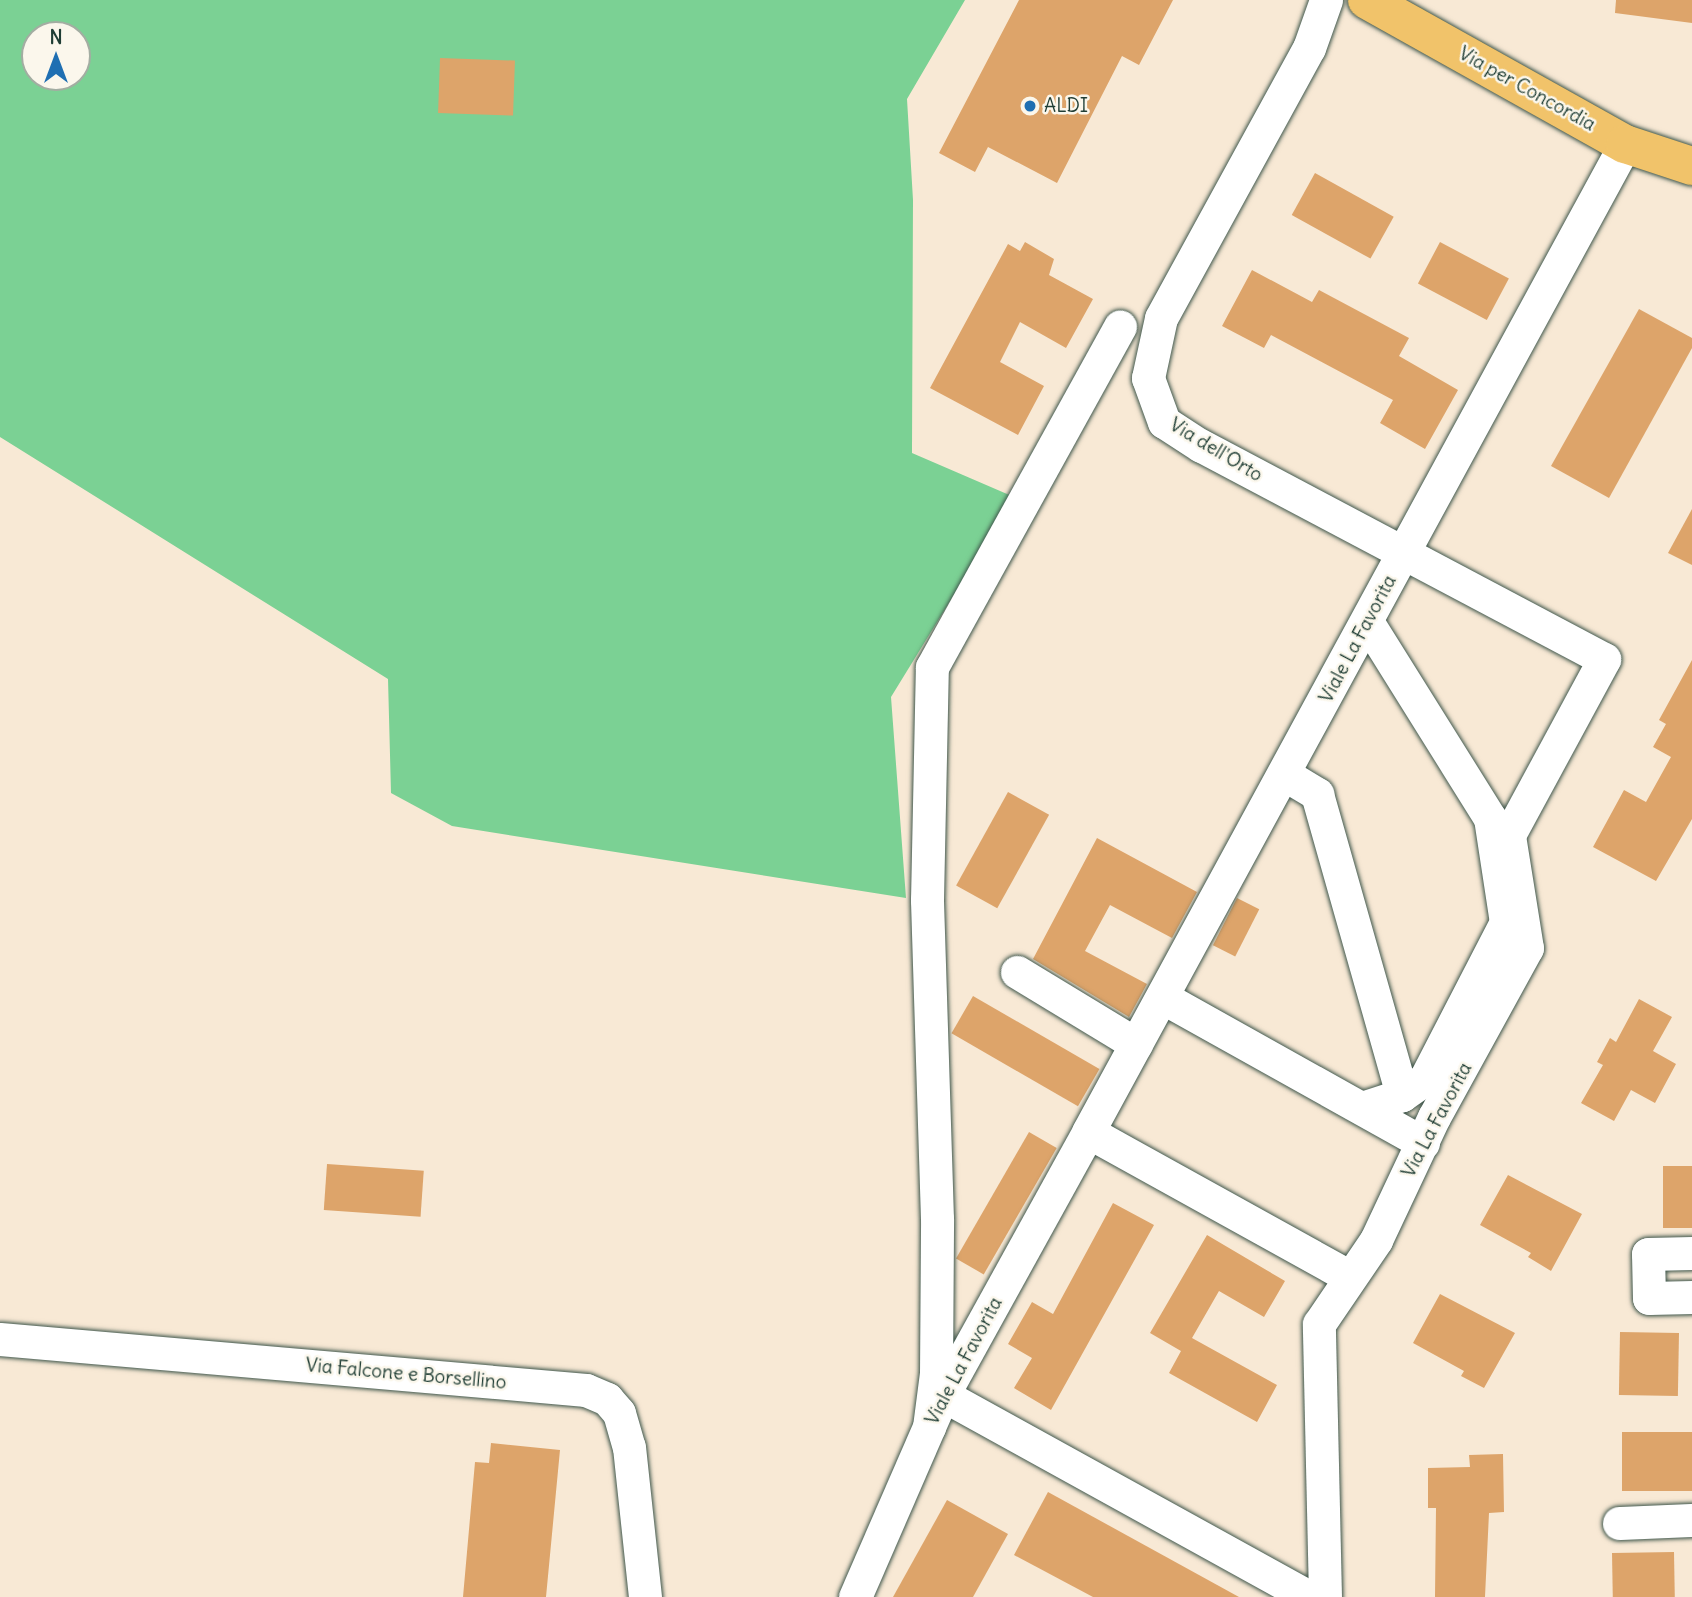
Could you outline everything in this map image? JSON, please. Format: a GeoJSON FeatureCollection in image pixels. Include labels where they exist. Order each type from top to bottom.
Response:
{"type":"FeatureCollection","features":[{"type":"Feature","properties":{"kind":"main road","name":"Via per Concordia"},"geometry":{"type":"LineString","coordinates":[[1367,0],[1410,13],[1625,144],[1692,166]]}},
{"type":"Feature","properties":{"kind":"street","name":"Via dell'Orto"},"geometry":{"type":"LineString","coordinates":[[1326,0],[1309,48],[1161,318],[1148,378],[1164,422],[1404,554],[1604,659]]}},
{"type":"Feature","properties":{"kind":"street","name":"Viale La Favorita"},"geometry":{"type":"LineString","coordinates":[[855,1597],[943,1395],[1368,624],[1625,144]]}},
{"type":"Feature","properties":{"kind":"street"},"geometry":{"type":"LineString","coordinates":[[929,1427],[936,1373],[937,1219],[927,900],[932,667],[1120,327]]}},
{"type":"Feature","properties":{"kind":"street"},"geometry":{"type":"LineString","coordinates":[[1362,1108],[1402,1095],[1425,1079],[1506,922],[1490,818],[1368,624]]}},
{"type":"Feature","properties":{"kind":"street","name":"Via La Favorita"},"geometry":{"type":"LineString","coordinates":[[1325,1597],[1319,1324],[1376,1240],[1423,1143],[1527,948],[1509,835],[1604,659]]}},
{"type":"Feature","properties":{"kind":"street"},"geometry":{"type":"LineString","coordinates":[[1284,774],[1317,794],[1402,1095]]}},
{"type":"Feature","properties":{"kind":"street"},"geometry":{"type":"LineString","coordinates":[[1017,972],[1136,1044]]}},
{"type":"Feature","properties":{"kind":"street"},"geometry":{"type":"LineString","coordinates":[[1162,997],[1423,1143]]}},
{"type":"Feature","properties":{"kind":"street"},"geometry":{"type":"LineString","coordinates":[[1088,1132],[1350,1277]]}},
{"type":"Feature","properties":{"kind":"street"},"geometry":{"type":"LineString","coordinates":[[1692,1253],[1648,1254],[1649,1298],[1692,1297]]}},
{"type":"Feature","properties":{"kind":"street","name":"Via Falcone e Borsellino"},"geometry":{"type":"LineString","coordinates":[[0,1339],[586,1390],[607,1399],[622,1424],[645,1597]]}},
{"type":"Feature","properties":{"kind":"street"},"geometry":{"type":"LineString","coordinates":[[943,1395],[1309,1597]]}},
{"type":"Feature","properties":{"kind":"street"},"geometry":{"type":"LineString","coordinates":[[1619,1523],[1692,1520]]}},
{"type":"Feature","properties":{"kind":"green space"},"geometry":{"type":"Polygon","coordinates":[[[0,0],[965,0],[907,99],[913,200],[912,453],[1014,497],[891,697],[906,898],[452,826],[391,793],[388,679],[0,437],[0,0]]]}},
{"type":"Feature","properties":{"kind":"building","name":"ALDI"},"geometry":{"type":"Polygon","coordinates":[[[1019,0],[1173,0],[1139,65],[1122,56],[1057,183],[988,147],[975,172],[939,153],[1019,0]]]}},
{"type":"Feature","properties":{"kind":"building"},"geometry":{"type":"Polygon","coordinates":[[[1616,0],[1692,0],[1692,23],[1615,13],[1616,0]]]}},
{"type":"Feature","properties":{"kind":"building"},"geometry":{"type":"Polygon","coordinates":[[[440,58],[515,61],[513,116],[438,113],[440,58]]]}},
{"type":"Feature","properties":{"kind":"building"},"geometry":{"type":"Polygon","coordinates":[[[1315,173],[1394,217],[1370,259],[1292,215],[1315,173]]]}},
{"type":"Feature","properties":{"kind":"building"},"geometry":{"type":"Polygon","coordinates":[[[1025,242],[1054,259],[1049,275],[1093,299],[1066,348],[1020,322],[1000,362],[1044,386],[1018,435],[930,388],[1008,244],[1020,251],[1025,242]]]}},
{"type":"Feature","properties":{"kind":"building"},"geometry":{"type":"Polygon","coordinates":[[[1440,242],[1509,279],[1487,320],[1418,283],[1440,242]]]}},
{"type":"Feature","properties":{"kind":"building"},"geometry":{"type":"Polygon","coordinates":[[[1252,270],[1312,302],[1319,290],[1409,338],[1399,356],[1458,390],[1425,449],[1380,423],[1393,400],[1271,335],[1264,348],[1222,326],[1252,270]]]}},
{"type":"Feature","properties":{"kind":"building"},"geometry":{"type":"Polygon","coordinates":[[[1639,309],[1692,338],[1692,348],[1609,498],[1551,466],[1639,309]]]}},
{"type":"Feature","properties":{"kind":"building"},"geometry":{"type":"Polygon","coordinates":[[[1692,509],[1692,565],[1668,553],[1692,509]]]}},
{"type":"Feature","properties":{"kind":"building"},"geometry":{"type":"Polygon","coordinates":[[[1692,660],[1692,819],[1656,881],[1593,847],[1624,790],[1646,802],[1671,757],[1653,747],[1666,724],[1659,720],[1692,660]]]}},
{"type":"Feature","properties":{"kind":"building"},"geometry":{"type":"Polygon","coordinates":[[[1008,792],[1049,815],[997,908],[956,886],[1008,792]]]}},
{"type":"Feature","properties":{"kind":"building"},"geometry":{"type":"Polygon","coordinates":[[[1097,838],[1197,892],[1172,938],[1110,905],[1085,951],[1147,984],[1129,1017],[1033,959],[1097,838]]]}},
{"type":"Feature","properties":{"kind":"building"},"geometry":{"type":"Polygon","coordinates":[[[1237,898],[1259,909],[1235,957],[1213,945],[1237,898]]]}},
{"type":"Feature","properties":{"kind":"building"},"geometry":{"type":"Polygon","coordinates":[[[973,996],[1099,1069],[1078,1106],[952,1033],[973,996]]]}},
{"type":"Feature","properties":{"kind":"building"},"geometry":{"type":"Polygon","coordinates":[[[1639,999],[1672,1017],[1653,1051],[1676,1064],[1655,1103],[1631,1090],[1614,1121],[1581,1103],[1603,1065],[1597,1062],[1610,1038],[1616,1042],[1639,999]]]}},
{"type":"Feature","properties":{"kind":"building"},"geometry":{"type":"Polygon","coordinates":[[[1029,1132],[1057,1148],[984,1274],[956,1258],[1029,1132]]]}},
{"type":"Feature","properties":{"kind":"building"},"geometry":{"type":"Polygon","coordinates":[[[327,1164],[424,1171],[421,1217],[324,1210],[327,1164]]]}},
{"type":"Feature","properties":{"kind":"building"},"geometry":{"type":"Polygon","coordinates":[[[1663,1166],[1692,1166],[1692,1228],[1663,1228],[1663,1166]]]}},
{"type":"Feature","properties":{"kind":"building"},"geometry":{"type":"Polygon","coordinates":[[[1508,1175],[1582,1214],[1551,1271],[1528,1257],[1531,1253],[1480,1225],[1508,1175]]]}},
{"type":"Feature","properties":{"kind":"building"},"geometry":{"type":"Polygon","coordinates":[[[1113,1203],[1154,1225],[1051,1410],[1014,1388],[1032,1358],[1008,1344],[1032,1302],[1053,1314],[1113,1203]]]}},
{"type":"Feature","properties":{"kind":"building"},"geometry":{"type":"Polygon","coordinates":[[[1207,1235],[1285,1281],[1264,1317],[1219,1291],[1192,1338],[1277,1385],[1257,1422],[1169,1373],[1181,1351],[1150,1333],[1207,1235]]]}},
{"type":"Feature","properties":{"kind":"building"},"geometry":{"type":"Polygon","coordinates":[[[1440,1294],[1515,1333],[1484,1388],[1461,1376],[1464,1371],[1413,1343],[1440,1294]]]}},
{"type":"Feature","properties":{"kind":"building"},"geometry":{"type":"Polygon","coordinates":[[[1620,1332],[1679,1333],[1678,1396],[1619,1395],[1620,1332]]]}},
{"type":"Feature","properties":{"kind":"building"},"geometry":{"type":"Polygon","coordinates":[[[1622,1432],[1692,1432],[1692,1491],[1622,1491],[1622,1432]]]}},
{"type":"Feature","properties":{"kind":"building"},"geometry":{"type":"Polygon","coordinates":[[[491,1443],[560,1450],[546,1597],[463,1597],[475,1462],[489,1463],[491,1443]]]}},
{"type":"Feature","properties":{"kind":"building"},"geometry":{"type":"Polygon","coordinates":[[[1503,1454],[1504,1512],[1489,1513],[1485,1597],[1435,1597],[1436,1508],[1428,1508],[1428,1468],[1470,1467],[1469,1455],[1503,1454]]]}},
{"type":"Feature","properties":{"kind":"building"},"geometry":{"type":"Polygon","coordinates":[[[1048,1492],[1239,1597],[1093,1597],[1014,1555],[1048,1492]]]}},
{"type":"Feature","properties":{"kind":"building"},"geometry":{"type":"Polygon","coordinates":[[[947,1500],[1008,1534],[973,1597],[893,1597],[947,1500]]]}},
{"type":"Feature","properties":{"kind":"building"},"geometry":{"type":"Polygon","coordinates":[[[1674,1552],[1675,1597],[1613,1597],[1612,1553],[1674,1552]]]}},
{"type":"Feature","properties":{"kind":"place","name":"ALDI"},"geometry":{"type":"Point","coordinates":[1030,106]}}]}
